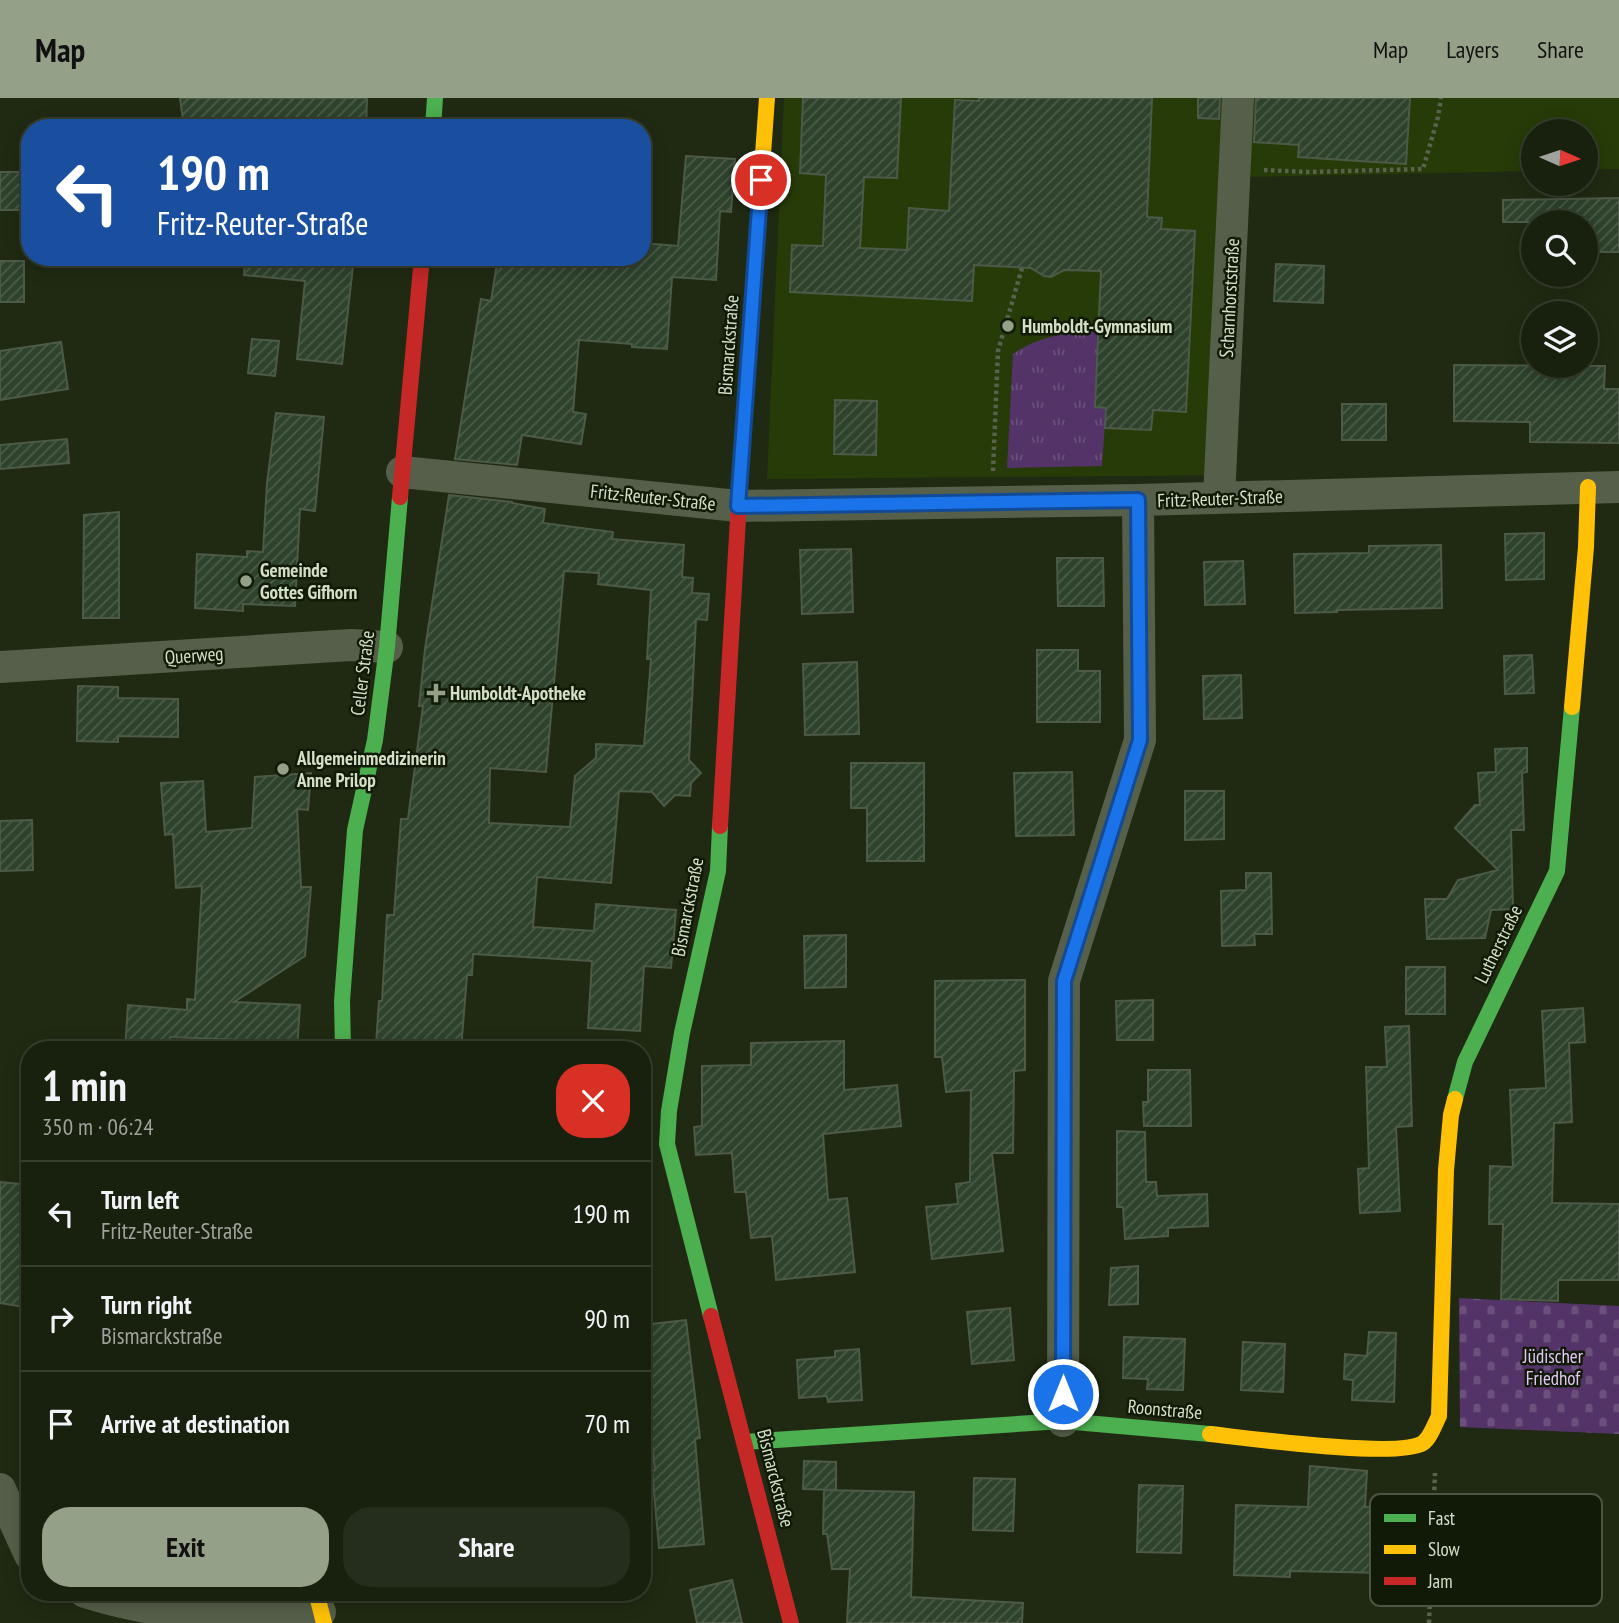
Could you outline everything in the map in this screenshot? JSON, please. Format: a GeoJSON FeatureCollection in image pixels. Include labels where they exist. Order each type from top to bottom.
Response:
{"type":"FeatureCollection","features":[{"type":"Feature","properties":{"kind":"street"},"geometry":{"type":"LineString","coordinates":[[434,119],[436,98]]}},
{"type":"Feature","properties":{"kind":"street","name":"Bismarckstraße"},"geometry":{"type":"LineString","coordinates":[[767,98],[738,506],[718,871],[682,1033],[669,1111],[667,1144],[791,1623]]}},
{"type":"Feature","properties":{"kind":"street","name":"Scharnhorststraße"},"geometry":{"type":"LineString","coordinates":[[1219,498],[1238,98]]}},
{"type":"Feature","properties":{"kind":"street","name":"Celler Straße"},"geometry":{"type":"LineString","coordinates":[[344,1041],[342,1002],[355,830],[375,740],[387,647],[421,266]]}},
{"type":"Feature","properties":{"kind":"street","name":"Fritz-Reuter-Straße"},"geometry":{"type":"LineString","coordinates":[[402,472],[738,506],[1138,500],[1604,487]]}},
{"type":"Feature","properties":{"kind":"street","name":"Lutherstraße"},"geometry":{"type":"LineString","coordinates":[[1425,1442],[1439,1416],[1451,1115],[1465,1062],[1557,871],[1586,547],[1604,487]]}},
{"type":"Feature","properties":{"kind":"street"},"geometry":{"type":"LineString","coordinates":[[1063,1421],[1064,981],[1140,740],[1138,500]]}},
{"type":"Feature","properties":{"kind":"street","name":"Querweg"},"geometry":{"type":"LineString","coordinates":[[0,667],[351,645],[387,647]]}},
{"type":"Feature","properties":{"kind":"street","name":"Roonstraße"},"geometry":{"type":"LineString","coordinates":[[745,1442],[1063,1421],[1369,1448],[1409,1449],[1425,1442]]}},
{"type":"Feature","properties":{"kind":"street"},"geometry":{"type":"LineString","coordinates":[[0,1489],[21,1535]]}},
{"type":"Feature","properties":{"kind":"street"},"geometry":{"type":"LineString","coordinates":[[113,1601],[216,1617],[288,1618],[320,1609]]}},
{"type":"Feature","properties":{"kind":"path"},"geometry":{"type":"LineString","coordinates":[[1235,168],[1308,172],[1423,169],[1441,98]]}},
{"type":"Feature","properties":{"kind":"path"},"geometry":{"type":"LineString","coordinates":[[993,450],[998,351],[1021,268]]}},
{"type":"Feature","properties":{"kind":"path"},"geometry":{"type":"LineString","coordinates":[[1425,1442],[1435,1471],[1434,1494]]}},
{"type":"Feature","properties":{"kind":"shaded area","name":"Humboldt-Gymnasium"},"geometry":{"type":"Polygon","coordinates":[[[784,98],[1619,98],[1619,169],[1598,170],[1598,119],[1521,119],[1521,171],[1247,177],[1236,475],[767,479],[784,98]]]}},
{"type":"Feature","properties":{"kind":"green space"},"geometry":{"type":"Polygon","coordinates":[[[1098,328],[1095,407],[1106,408],[1102,466],[1007,468],[1013,354],[1043,339],[1098,328]]]}},
{"type":"Feature","properties":{"kind":"green space","name":"Jüdischer Friedhof"},"geometry":{"type":"Polygon","coordinates":[[[1459,1298],[1619,1306],[1619,1434],[1460,1427],[1459,1298]]]}},
{"type":"Feature","properties":{"kind":"building"},"geometry":{"type":"Polygon","coordinates":[[[180,98],[367,98],[366,119],[183,119],[180,98]]]}},
{"type":"Feature","properties":{"kind":"building"},"geometry":{"type":"Polygon","coordinates":[[[803,98],[901,98],[897,178],[864,177],[860,248],[907,250],[909,208],[949,211],[955,100],[1152,98],[1147,217],[1162,218],[1161,229],[1195,231],[1186,412],[1153,410],[1151,430],[1105,428],[1106,408],[1095,407],[1101,271],[1064,270],[1051,277],[1031,268],[974,265],[972,301],[790,292],[792,245],[823,246],[826,175],[800,173],[803,98]]]}},
{"type":"Feature","properties":{"kind":"building"},"geometry":{"type":"Polygon","coordinates":[[[1198,98],[1220,98],[1219,119],[1198,118],[1198,98]]]}},
{"type":"Feature","properties":{"kind":"building"},"geometry":{"type":"Polygon","coordinates":[[[1256,98],[1410,98],[1406,164],[1298,157],[1299,145],[1254,142],[1256,98]]]}},
{"type":"Feature","properties":{"kind":"building"},"geometry":{"type":"Polygon","coordinates":[[[686,156],[735,159],[731,212],[720,211],[716,280],[672,277],[667,349],[579,340],[573,412],[586,414],[581,444],[522,435],[517,465],[455,459],[481,299],[491,301],[497,266],[651,266],[651,244],[678,246],[686,156]]]}},
{"type":"Feature","properties":{"kind":"building"},"geometry":{"type":"Polygon","coordinates":[[[0,172],[21,172],[21,210],[0,210],[0,172]]]}},
{"type":"Feature","properties":{"kind":"building"},"geometry":{"type":"Polygon","coordinates":[[[1619,198],[1619,252],[1598,252],[1598,210],[1521,210],[1521,222],[1503,222],[1503,200],[1619,198]]]}},
{"type":"Feature","properties":{"kind":"building"},"geometry":{"type":"Polygon","coordinates":[[[0,261],[21,261],[21,266],[24,266],[24,302],[0,302],[0,261]]]}},
{"type":"Feature","properties":{"kind":"building"},"geometry":{"type":"Polygon","coordinates":[[[1276,264],[1324,266],[1323,303],[1274,301],[1276,264]]]}},
{"type":"Feature","properties":{"kind":"building"},"geometry":{"type":"Polygon","coordinates":[[[244,266],[353,266],[342,364],[297,359],[305,281],[244,275],[244,266]]]}},
{"type":"Feature","properties":{"kind":"building"},"geometry":{"type":"Polygon","coordinates":[[[252,339],[279,341],[275,376],[248,373],[252,339]]]}},
{"type":"Feature","properties":{"kind":"building"},"geometry":{"type":"Polygon","coordinates":[[[61,342],[68,389],[0,400],[0,351],[61,342]]]}},
{"type":"Feature","properties":{"kind":"building"},"geometry":{"type":"Polygon","coordinates":[[[1454,365],[1521,365],[1521,378],[1598,378],[1598,366],[1605,366],[1604,389],[1619,389],[1619,443],[1530,442],[1530,422],[1454,421],[1454,365]]]}},
{"type":"Feature","properties":{"kind":"building"},"geometry":{"type":"Polygon","coordinates":[[[835,400],[877,401],[876,455],[834,454],[835,400]]]}},
{"type":"Feature","properties":{"kind":"building"},"geometry":{"type":"Polygon","coordinates":[[[1342,404],[1386,404],[1386,440],[1342,440],[1342,404]]]}},
{"type":"Feature","properties":{"kind":"building"},"geometry":{"type":"Polygon","coordinates":[[[276,413],[324,417],[315,511],[300,509],[295,606],[243,604],[243,611],[195,608],[197,554],[247,557],[247,551],[263,552],[267,483],[276,413]]]}},
{"type":"Feature","properties":{"kind":"building"},"geometry":{"type":"Polygon","coordinates":[[[67,439],[69,463],[0,469],[0,445],[67,439]]]}},
{"type":"Feature","properties":{"kind":"building"},"geometry":{"type":"Polygon","coordinates":[[[449,495],[512,502],[545,509],[543,523],[613,532],[612,539],[684,545],[682,577],[693,578],[692,593],[709,594],[707,620],[696,619],[689,760],[701,773],[691,783],[690,796],[675,795],[664,806],[652,792],[619,791],[611,883],[537,877],[533,927],[594,931],[596,904],[676,910],[671,968],[644,966],[640,1031],[588,1028],[592,961],[473,954],[472,975],[467,975],[462,1041],[376,1041],[379,1001],[382,1001],[387,915],[394,915],[401,819],[408,819],[423,706],[419,706],[449,495]],[[564,571],[546,772],[490,768],[489,823],[570,827],[575,776],[596,758],[596,744],[644,746],[651,659],[647,659],[651,590],[598,584],[599,573],[564,571]]]}},
{"type":"Feature","properties":{"kind":"building"},"geometry":{"type":"Polygon","coordinates":[[[119,512],[119,618],[83,618],[84,515],[119,512]]]}},
{"type":"Feature","properties":{"kind":"building"},"geometry":{"type":"Polygon","coordinates":[[[1544,533],[1544,579],[1506,580],[1505,534],[1544,533]]]}},
{"type":"Feature","properties":{"kind":"building"},"geometry":{"type":"Polygon","coordinates":[[[1441,545],[1442,608],[1295,613],[1294,554],[1369,553],[1369,546],[1441,545]]]}},
{"type":"Feature","properties":{"kind":"building"},"geometry":{"type":"Polygon","coordinates":[[[851,549],[853,612],[802,614],[800,550],[851,549]]]}},
{"type":"Feature","properties":{"kind":"building"},"geometry":{"type":"Polygon","coordinates":[[[1057,558],[1103,558],[1104,606],[1058,606],[1057,558]]]}},
{"type":"Feature","properties":{"kind":"building"},"geometry":{"type":"Polygon","coordinates":[[[1243,561],[1245,604],[1205,605],[1204,562],[1243,561]]]}},
{"type":"Feature","properties":{"kind":"building"},"geometry":{"type":"Polygon","coordinates":[[[1037,650],[1078,650],[1078,671],[1100,671],[1100,722],[1037,722],[1037,650]]]}},
{"type":"Feature","properties":{"kind":"building"},"geometry":{"type":"Polygon","coordinates":[[[1532,655],[1534,693],[1505,694],[1504,656],[1532,655]]]}},
{"type":"Feature","properties":{"kind":"building"},"geometry":{"type":"Polygon","coordinates":[[[857,662],[859,734],[805,735],[803,664],[857,662]]]}},
{"type":"Feature","properties":{"kind":"building"},"geometry":{"type":"Polygon","coordinates":[[[1241,675],[1242,718],[1204,719],[1203,676],[1241,675]]]}},
{"type":"Feature","properties":{"kind":"building"},"geometry":{"type":"Polygon","coordinates":[[[78,686],[118,687],[118,698],[178,699],[178,737],[118,736],[118,742],[77,741],[78,686]]]}},
{"type":"Feature","properties":{"kind":"building"},"geometry":{"type":"Polygon","coordinates":[[[1527,748],[1527,772],[1522,773],[1524,830],[1511,830],[1513,909],[1491,910],[1485,938],[1427,939],[1425,899],[1447,899],[1458,880],[1498,870],[1455,828],[1475,805],[1480,805],[1478,773],[1496,772],[1495,749],[1527,748]]]}},
{"type":"Feature","properties":{"kind":"building"},"geometry":{"type":"Polygon","coordinates":[[[851,763],[924,763],[924,861],[867,861],[867,808],[851,808],[851,763]]]}},
{"type":"Feature","properties":{"kind":"building"},"geometry":{"type":"Polygon","coordinates":[[[1072,772],[1074,835],[1016,836],[1014,773],[1072,772]]]}},
{"type":"Feature","properties":{"kind":"building"},"geometry":{"type":"Polygon","coordinates":[[[311,773],[308,810],[297,809],[301,887],[311,887],[305,956],[234,1002],[300,1005],[298,1041],[170,1037],[170,1041],[126,1041],[128,1005],[187,1010],[187,999],[195,1000],[202,886],[176,888],[173,834],[165,835],[161,783],[203,781],[206,832],[252,828],[255,777],[311,773]]]}},
{"type":"Feature","properties":{"kind":"building"},"geometry":{"type":"Polygon","coordinates":[[[1185,791],[1224,791],[1224,839],[1185,840],[1185,791]]]}},
{"type":"Feature","properties":{"kind":"building"},"geometry":{"type":"Polygon","coordinates":[[[32,820],[33,870],[0,871],[0,821],[32,820]]]}},
{"type":"Feature","properties":{"kind":"building"},"geometry":{"type":"Polygon","coordinates":[[[1246,873],[1271,873],[1272,934],[1254,934],[1255,945],[1222,946],[1221,891],[1246,890],[1246,873]]]}},
{"type":"Feature","properties":{"kind":"building"},"geometry":{"type":"Polygon","coordinates":[[[846,935],[846,987],[805,988],[804,936],[846,935]]]}},
{"type":"Feature","properties":{"kind":"building"},"geometry":{"type":"Polygon","coordinates":[[[1406,967],[1445,967],[1445,1014],[1406,1014],[1406,967]]]}},
{"type":"Feature","properties":{"kind":"building"},"geometry":{"type":"Polygon","coordinates":[[[1025,980],[1025,1070],[1014,1071],[1013,1153],[992,1153],[1003,1251],[932,1259],[926,1207],[958,1204],[956,1184],[970,1182],[971,1090],[946,1092],[942,1057],[935,1057],[935,981],[1025,980]]]}},
{"type":"Feature","properties":{"kind":"building"},"geometry":{"type":"Polygon","coordinates":[[[1153,1000],[1153,1040],[1117,1040],[1116,1001],[1153,1000]]]}},
{"type":"Feature","properties":{"kind":"building"},"geometry":{"type":"Polygon","coordinates":[[[1583,1008],[1585,1042],[1569,1043],[1572,1122],[1554,1123],[1552,1203],[1619,1204],[1619,1280],[1558,1280],[1558,1301],[1501,1299],[1503,1224],[1489,1224],[1490,1166],[1513,1167],[1510,1090],[1546,1088],[1542,1011],[1583,1008]]]}},
{"type":"Feature","properties":{"kind":"building"},"geometry":{"type":"Polygon","coordinates":[[[1409,1026],[1412,1126],[1396,1127],[1400,1211],[1360,1213],[1358,1169],[1369,1168],[1366,1067],[1387,1067],[1385,1027],[1409,1026]]]}},
{"type":"Feature","properties":{"kind":"building"},"geometry":{"type":"Polygon","coordinates":[[[844,1041],[844,1090],[897,1085],[901,1126],[823,1134],[828,1200],[847,1198],[855,1272],[776,1280],[772,1236],[751,1238],[746,1192],[735,1192],[732,1153],[696,1155],[694,1127],[702,1126],[702,1066],[751,1065],[751,1043],[844,1041]]]}},
{"type":"Feature","properties":{"kind":"building"},"geometry":{"type":"Polygon","coordinates":[[[1148,1070],[1190,1070],[1191,1126],[1144,1126],[1143,1102],[1148,1102],[1148,1070]]]}},
{"type":"Feature","properties":{"kind":"building"},"geometry":{"type":"Polygon","coordinates":[[[1117,1131],[1145,1132],[1146,1182],[1156,1182],[1157,1196],[1207,1194],[1208,1226],[1168,1228],[1168,1236],[1125,1239],[1123,1207],[1117,1207],[1117,1131]]]}},
{"type":"Feature","properties":{"kind":"building"},"geometry":{"type":"Polygon","coordinates":[[[0,1182],[21,1184],[21,1306],[0,1303],[0,1182]]]}},
{"type":"Feature","properties":{"kind":"building"},"geometry":{"type":"Polygon","coordinates":[[[1138,1266],[1138,1304],[1109,1305],[1111,1268],[1138,1266]]]}},
{"type":"Feature","properties":{"kind":"building"},"geometry":{"type":"Polygon","coordinates":[[[1010,1308],[1014,1360],[972,1364],[967,1312],[1010,1308]]]}},
{"type":"Feature","properties":{"kind":"building"},"geometry":{"type":"Polygon","coordinates":[[[686,1320],[700,1438],[695,1439],[704,1544],[659,1548],[652,1470],[655,1470],[651,1435],[651,1324],[686,1320]]]}},
{"type":"Feature","properties":{"kind":"building"},"geometry":{"type":"Polygon","coordinates":[[[1369,1332],[1396,1333],[1394,1402],[1352,1400],[1353,1380],[1344,1379],[1345,1354],[1367,1356],[1369,1332]]]}},
{"type":"Feature","properties":{"kind":"building"},"geometry":{"type":"Polygon","coordinates":[[[1124,1337],[1185,1339],[1183,1390],[1147,1389],[1148,1379],[1123,1378],[1124,1337]]]}},
{"type":"Feature","properties":{"kind":"building"},"geometry":{"type":"Polygon","coordinates":[[[1243,1342],[1285,1344],[1283,1392],[1241,1390],[1243,1342]]]}},
{"type":"Feature","properties":{"kind":"building"},"geometry":{"type":"Polygon","coordinates":[[[859,1349],[862,1400],[828,1402],[827,1396],[799,1398],[797,1360],[835,1357],[835,1351],[859,1349]]]}},
{"type":"Feature","properties":{"kind":"building"},"geometry":{"type":"Polygon","coordinates":[[[804,1461],[836,1462],[836,1490],[803,1489],[804,1461]]]}},
{"type":"Feature","properties":{"kind":"building"},"geometry":{"type":"Polygon","coordinates":[[[1310,1466],[1367,1471],[1365,1507],[1370,1507],[1370,1573],[1290,1571],[1290,1577],[1234,1575],[1236,1505],[1308,1507],[1310,1466]]]}},
{"type":"Feature","properties":{"kind":"building"},"geometry":{"type":"Polygon","coordinates":[[[974,1478],[1015,1479],[1013,1531],[973,1530],[974,1478]]]}},
{"type":"Feature","properties":{"kind":"building"},"geometry":{"type":"Polygon","coordinates":[[[1139,1485],[1183,1486],[1181,1553],[1137,1552],[1139,1485]]]}},
{"type":"Feature","properties":{"kind":"building"},"geometry":{"type":"Polygon","coordinates":[[[824,1490],[914,1492],[911,1597],[1023,1603],[1022,1623],[847,1623],[850,1569],[832,1569],[827,1534],[823,1534],[824,1490]]]}},
{"type":"Feature","properties":{"kind":"building"},"geometry":{"type":"Polygon","coordinates":[[[732,1580],[742,1623],[697,1623],[690,1590],[732,1580]]]}},
{"type":"Feature","properties":{"kind":"traffic: fast"},"geometry":{"type":"LineString","coordinates":[[434,119],[435,98]]}},
{"type":"Feature","properties":{"kind":"traffic: fast"},"geometry":{"type":"LineString","coordinates":[[343,1041],[342,1001],[355,830],[375,740],[387,647],[400,497]]}},
{"type":"Feature","properties":{"kind":"traffic: fast"},"geometry":{"type":"LineString","coordinates":[[1455,1099],[1465,1062],[1557,871],[1572,707]]}},
{"type":"Feature","properties":{"kind":"traffic: fast"},"geometry":{"type":"LineString","coordinates":[[711,1316],[667,1144],[669,1111],[682,1033],[718,871],[720,826]]}},
{"type":"Feature","properties":{"kind":"traffic: fast"},"geometry":{"type":"LineString","coordinates":[[745,1442],[1063,1421],[1210,1434]]}},
{"type":"Feature","properties":{"kind":"traffic: slow"},"geometry":{"type":"LineString","coordinates":[[742,450],[767,98]]}},
{"type":"Feature","properties":{"kind":"traffic: slow"},"geometry":{"type":"LineString","coordinates":[[1572,707],[1586,547],[1588,487]]}},
{"type":"Feature","properties":{"kind":"traffic: slow"},"geometry":{"type":"LineString","coordinates":[[1210,1434],[1321,1446],[1384,1449],[1408,1447],[1423,1443],[1428,1438],[1439,1416],[1446,1170],[1455,1099]]}},
{"type":"Feature","properties":{"kind":"traffic: slow"},"geometry":{"type":"LineString","coordinates":[[318,1601],[324,1623]]}},
{"type":"Feature","properties":{"kind":"traffic: jam"},"geometry":{"type":"LineString","coordinates":[[400,497],[421,266]]}},
{"type":"Feature","properties":{"kind":"traffic: jam"},"geometry":{"type":"LineString","coordinates":[[720,826],[742,450]]}},
{"type":"Feature","properties":{"kind":"traffic: jam"},"geometry":{"type":"LineString","coordinates":[[711,1316],[791,1623]]}},
{"type":"Feature","properties":{"kind":"place","name":"Humboldt-Gymnasium"},"geometry":{"type":"Point","coordinates":[1008,326]}},
{"type":"Feature","properties":{"kind":"place","name":"Gemeinde Gottes Gifhorn"},"geometry":{"type":"Point","coordinates":[246,581]}},
{"type":"Feature","properties":{"kind":"place","name":"Humboldt-Apotheke"},"geometry":{"type":"Point","coordinates":[436,693]}},
{"type":"Feature","properties":{"kind":"place","name":"Allgemeinmedizinerin Anne Prilop"},"geometry":{"type":"Point","coordinates":[283,769]}},
{"type":"Feature","properties":{"kind":"route"},"geometry":{"type":"LineString","coordinates":[[761,180],[738,506],[1138,500],[1140,740],[1064,981],[1063,1394]]}}]}
